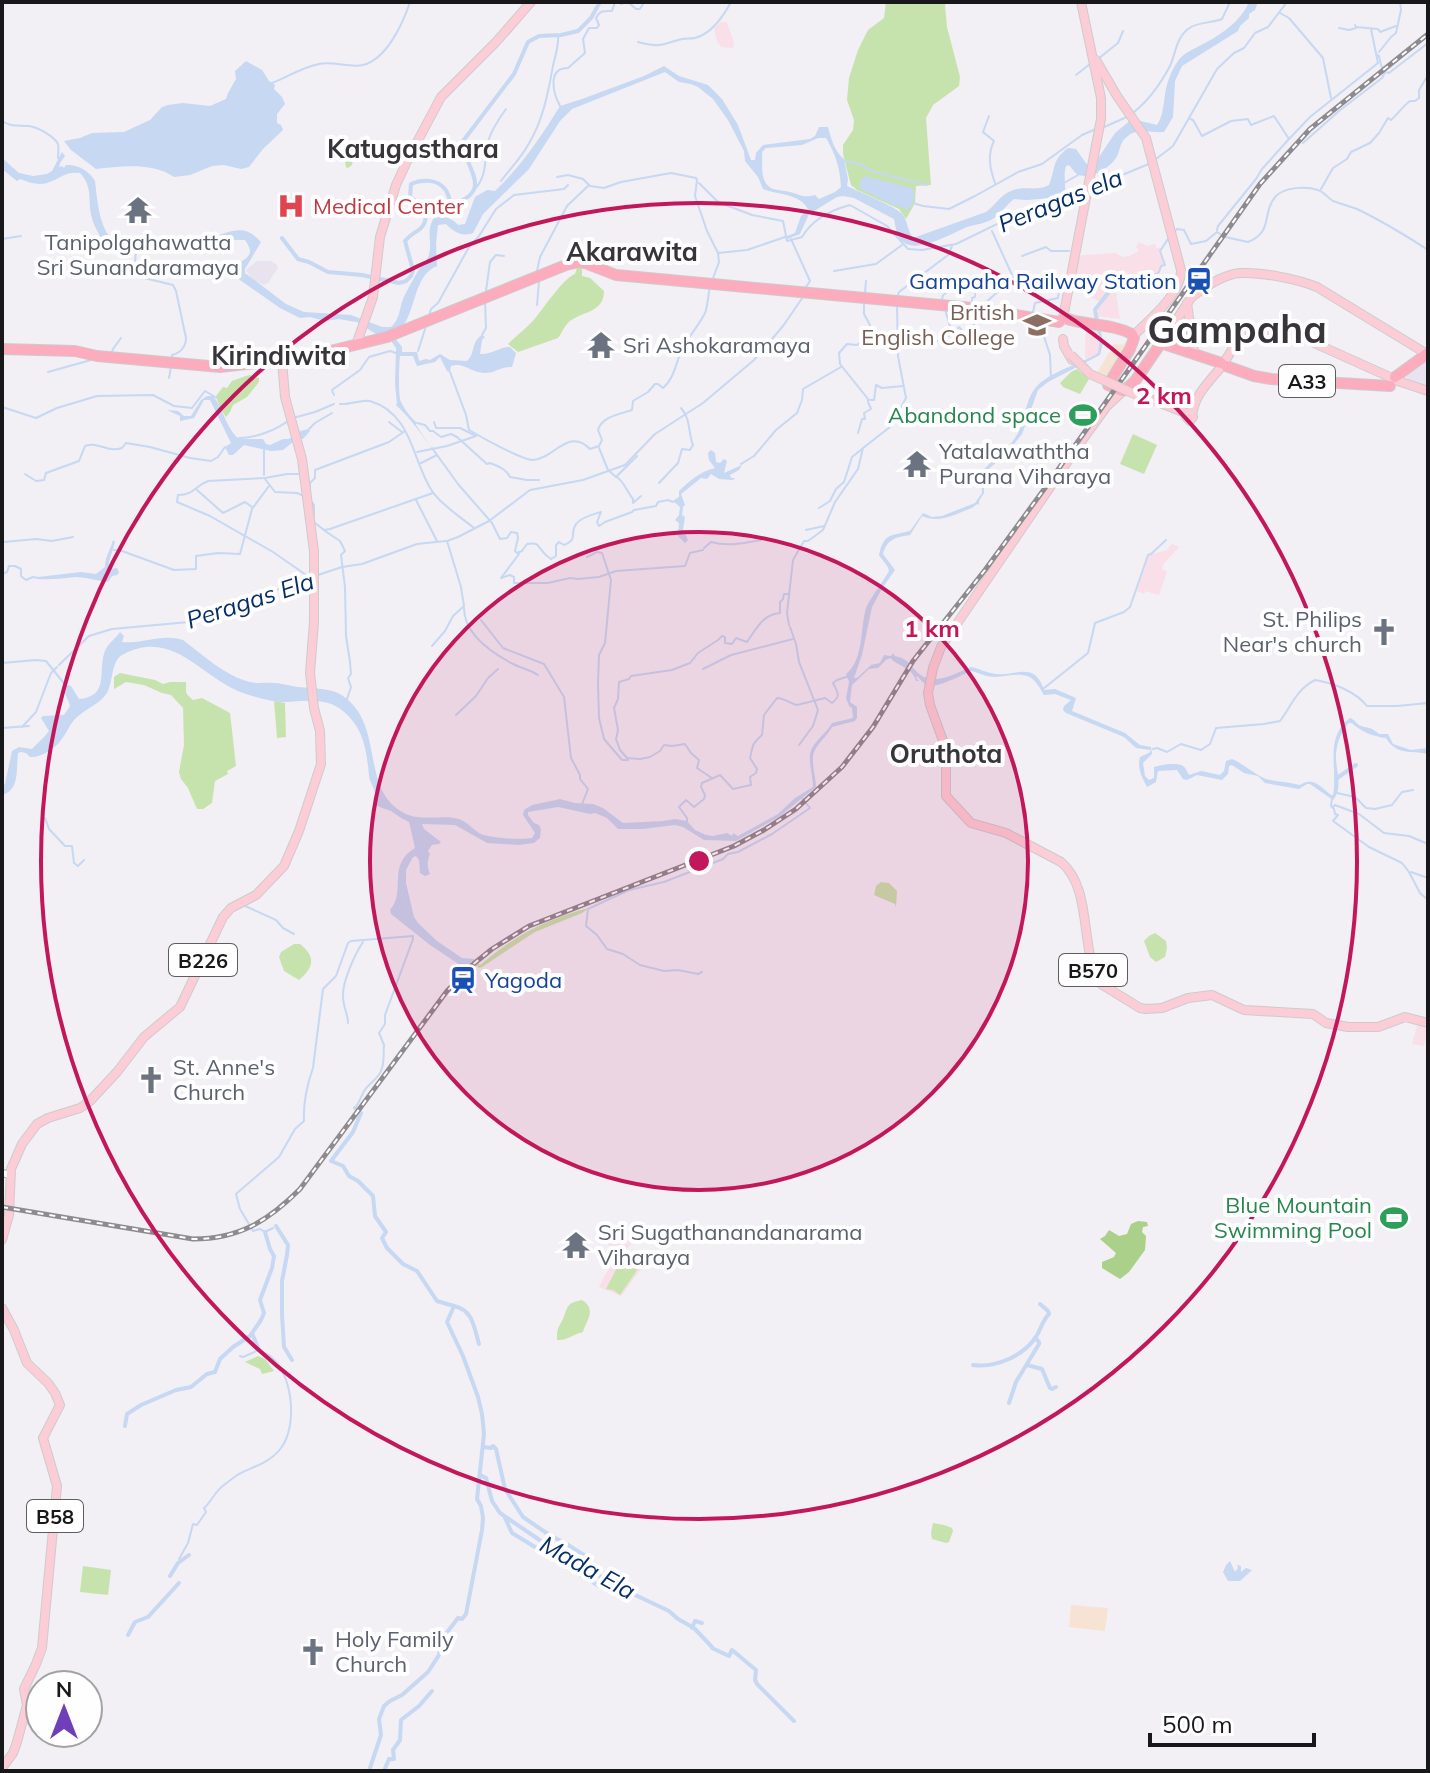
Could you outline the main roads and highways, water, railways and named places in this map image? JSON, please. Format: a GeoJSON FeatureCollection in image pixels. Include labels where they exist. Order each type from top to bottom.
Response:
{"type":"FeatureCollection","features":[{"type":"Feature","properties":{"kind":"highway"},"geometry":{"type":"LineString","coordinates":[[2,349],[75,351],[229,367],[302,358],[390,336],[579,262],[616,275],[976,308],[1117,327],[1134,335],[1130,349],[1110,382],[1126,389],[1161,343]]}},
{"type":"Feature","properties":{"kind":"highway","name":"A33"},"geometry":{"type":"LineString","coordinates":[[1161,343],[1257,377],[1394,381]]}},
{"type":"Feature","properties":{"kind":"highway"},"geometry":{"type":"LineString","coordinates":[[1394,381],[1428,353]]}},
{"type":"Feature","properties":{"kind":"main road"},"geometry":{"type":"LineString","coordinates":[[356,345],[373,297],[380,237],[391,199],[435,105],[531,2]]}},
{"type":"Feature","properties":{"kind":"main road"},"geometry":{"type":"LineString","coordinates":[[1081,2],[1099,99],[1098,129],[1057,320],[1077,361],[1090,374],[1156,403],[1190,414],[1199,394],[1224,364],[1243,331],[1280,331],[1303,338],[1394,381],[1428,391]]}},
{"type":"Feature","properties":{"kind":"main road"},"geometry":{"type":"LineString","coordinates":[[1091,53],[1142,132],[1151,154],[1181,270],[1181,280],[1163,305],[1134,335]]}},
{"type":"Feature","properties":{"kind":"main road"},"geometry":{"type":"LineString","coordinates":[[1161,343],[1190,299],[1206,287],[1239,273],[1308,283],[1428,353]]}},
{"type":"Feature","properties":{"kind":"main road"},"geometry":{"type":"LineString","coordinates":[[1190,299],[1194,353]]}},
{"type":"Feature","properties":{"kind":"main road","name":"B226"},"geometry":{"type":"LineString","coordinates":[[2,1240],[9,1208],[6,1174],[22,1144],[37,1124],[80,1108],[90,1101],[123,1066],[148,1032],[180,1007],[223,917],[231,908],[256,895],[284,866],[321,764],[320,731],[313,702],[310,665],[315,576],[312,534],[302,459],[285,397],[282,360]]}},
{"type":"Feature","properties":{"kind":"main road"},"geometry":{"type":"LineString","coordinates":[[1077,361],[1110,382]]}},
{"type":"Feature","properties":{"kind":"main road","name":"B570"},"geometry":{"type":"LineString","coordinates":[[1126,389],[1110,401],[1098,417],[941,647],[930,682],[930,705],[946,749],[946,796],[971,823],[1006,833],[1066,867],[1081,896],[1088,950],[1095,975],[1101,984],[1140,1008],[1162,1008],[1188,998],[1212,995],[1244,1010],[1313,1014],[1332,1025],[1371,1028],[1405,1017],[1428,1023]]}},
{"type":"Feature","properties":{"kind":"main road","name":"B58"},"geometry":{"type":"LineString","coordinates":[[2,1308],[27,1363],[48,1383],[60,1405],[43,1438],[57,1486],[42,1648],[24,1689],[27,1705],[19,1735],[13,1753],[2,1768]]}},
{"type":"Feature","properties":{"kind":"water"},"geometry":{"type":"Polygon","coordinates":[[[1249,2],[1258,2],[1238,31],[1182,66],[1175,81],[1173,117],[1164,132],[1140,131],[1132,134],[1123,141],[1113,162],[1093,175],[1082,176],[1069,165],[1066,166],[1065,195],[1062,197],[1014,199],[991,220],[917,246],[901,240],[894,219],[854,198],[843,196],[809,214],[800,234],[787,239],[795,233],[801,216],[808,209],[794,197],[763,189],[745,161],[744,151],[728,120],[713,99],[698,87],[679,82],[665,72],[572,109],[560,121],[529,169],[483,214],[473,233],[462,234],[446,224],[438,225],[437,266],[421,282],[405,323],[391,333],[402,347],[402,352],[417,352],[419,361],[430,360],[440,354],[450,360],[467,361],[482,335],[485,337],[480,354],[510,347],[516,353],[512,367],[485,373],[456,365],[451,366],[450,372],[447,371],[440,357],[435,362],[417,366],[413,356],[400,356],[401,402],[432,449],[396,405],[396,348],[387,335],[376,334],[357,322],[300,318],[280,308],[237,278],[233,270],[247,258],[250,251],[245,240],[221,240],[198,248],[147,245],[126,250],[109,247],[102,243],[94,224],[89,189],[80,173],[66,174],[40,184],[17,181],[2,169],[2,158],[19,173],[33,176],[47,174],[52,171],[62,152],[65,156],[59,167],[74,166],[93,177],[103,224],[118,242],[157,238],[202,239],[232,231],[246,231],[261,242],[245,273],[286,304],[304,312],[351,315],[382,327],[391,327],[398,318],[408,289],[429,255],[430,229],[437,214],[458,225],[465,224],[475,197],[487,190],[495,191],[530,151],[560,106],[664,66],[679,76],[708,85],[722,99],[738,125],[751,160],[755,160],[756,153],[763,145],[810,139],[819,127],[828,127],[835,148],[844,159],[847,186],[898,211],[913,238],[986,212],[1011,191],[1049,185],[1056,161],[1068,148],[1076,149],[1088,166],[1097,160],[1115,133],[1132,119],[1157,125],[1168,82],[1180,58],[1223,32],[1249,2]],[[826,138],[802,145],[766,148],[762,152],[762,167],[767,185],[802,196],[815,195],[819,199],[835,192],[841,187],[840,174],[826,138]]]}},
{"type":"Feature","properties":{"kind":"water"},"geometry":{"type":"Polygon","coordinates":[[[246,61],[262,70],[285,104],[277,114],[277,123],[283,130],[249,167],[212,166],[190,175],[174,177],[146,167],[96,169],[64,141],[92,133],[124,132],[150,120],[168,105],[210,106],[226,99],[236,79],[235,71],[246,61]]]}},
{"type":"Feature","properties":{"kind":"water"},"geometry":{"type":"Polygon","coordinates":[[[864,176],[913,188],[911,208],[891,204],[859,188],[864,176]]]}},
{"type":"Feature","properties":{"kind":"water"},"geometry":{"type":"Polygon","coordinates":[[[1139,278],[1118,284],[1097,310],[1103,343],[1100,355],[1038,390],[1022,434],[1006,454],[984,473],[984,493],[979,505],[941,519],[922,516],[910,535],[896,538],[887,545],[883,554],[895,570],[872,607],[854,678],[871,665],[880,663],[884,655],[891,656],[893,653],[929,679],[950,676],[971,667],[996,674],[1023,672],[1035,675],[1044,690],[1055,689],[1076,698],[1072,711],[1125,733],[1140,745],[1151,747],[1152,754],[1143,763],[1145,776],[1149,780],[1154,778],[1154,767],[1169,764],[1183,766],[1189,775],[1201,771],[1220,775],[1226,761],[1232,759],[1266,779],[1300,785],[1313,782],[1333,795],[1337,734],[1350,718],[1379,734],[1388,734],[1393,744],[1411,750],[1428,748],[1428,754],[1400,750],[1390,744],[1386,738],[1349,723],[1337,745],[1339,784],[1333,800],[1310,784],[1299,789],[1265,783],[1258,776],[1244,773],[1232,765],[1222,780],[1197,775],[1187,780],[1177,770],[1158,771],[1156,782],[1147,787],[1140,773],[1139,761],[1151,750],[1136,748],[1124,737],[1066,713],[1064,706],[1071,700],[1055,694],[1044,695],[1033,679],[1018,675],[992,677],[971,671],[931,686],[917,676],[919,681],[916,681],[908,670],[890,658],[878,668],[869,669],[852,685],[850,702],[857,707],[857,718],[832,727],[816,748],[813,762],[816,787],[779,817],[736,841],[704,840],[675,825],[618,829],[607,818],[595,813],[558,807],[528,812],[541,829],[540,838],[534,843],[519,845],[487,843],[455,825],[422,824],[441,842],[432,845],[428,851],[430,874],[425,876],[420,873],[416,856],[406,870],[414,917],[437,941],[462,958],[474,959],[469,964],[460,965],[391,914],[401,862],[415,848],[409,822],[376,805],[360,733],[343,711],[330,704],[280,702],[253,696],[228,686],[172,651],[157,647],[140,648],[118,658],[107,693],[74,720],[55,747],[34,757],[18,753],[14,784],[2,795],[12,751],[19,747],[32,749],[45,736],[49,731],[41,718],[43,716],[64,715],[70,706],[65,693],[68,685],[79,699],[96,692],[100,687],[108,645],[120,632],[124,636],[122,642],[168,638],[183,640],[223,670],[250,682],[323,689],[340,694],[354,706],[363,721],[381,788],[390,802],[410,816],[452,818],[462,820],[483,835],[527,839],[535,833],[523,815],[524,810],[532,805],[560,799],[593,804],[623,823],[675,819],[687,821],[695,830],[706,835],[727,833],[732,836],[733,833],[738,836],[778,814],[813,787],[810,759],[813,746],[832,723],[853,718],[846,698],[849,682],[846,674],[859,652],[866,608],[889,571],[879,555],[883,542],[890,536],[910,531],[923,513],[932,517],[942,516],[975,503],[982,493],[981,473],[1015,438],[1037,386],[1098,353],[1100,338],[1093,309],[1117,282],[1139,278]]]}},
{"type":"Feature","properties":{"kind":"water"},"geometry":{"type":"Polygon","coordinates":[[[207,396],[213,396],[239,439],[263,439],[270,445],[300,431],[310,431],[303,439],[294,441],[283,450],[271,451],[244,445],[229,455],[225,447],[231,443],[210,400],[204,400],[194,418],[180,421],[180,416],[167,410],[191,416],[207,396]]]}},
{"type":"Feature","properties":{"kind":"water"},"geometry":{"type":"Polygon","coordinates":[[[711,450],[715,453],[716,462],[727,461],[724,473],[742,465],[730,475],[735,478],[733,480],[719,479],[711,474],[681,494],[685,505],[683,529],[688,540],[685,543],[678,536],[679,523],[675,520],[680,507],[673,501],[691,480],[715,468],[709,460],[711,450]]]}},
{"type":"Feature","properties":{"kind":"water"},"geometry":{"type":"Polygon","coordinates":[[[113,540],[110,569],[117,568],[119,573],[108,582],[76,577],[38,579],[81,572],[96,574],[105,567],[113,540]]]}},
{"type":"Feature","properties":{"kind":"water"},"geometry":{"type":"Polygon","coordinates":[[[1230,1561],[1235,1572],[1237,1565],[1241,1566],[1241,1572],[1246,1568],[1252,1570],[1240,1581],[1228,1581],[1223,1572],[1230,1561]]]}},
{"type":"Feature","properties":{"kind":"waterway"},"geometry":{"type":"LineString","coordinates":[[272,83],[319,64],[358,66],[372,61],[393,39],[410,2]]}},
{"type":"Feature","properties":{"kind":"waterway"},"geometry":{"type":"LineString","coordinates":[[282,238],[298,259],[328,272],[399,283],[406,281],[413,270],[405,241],[420,229],[425,220],[421,207],[410,197],[411,184],[424,181],[438,183],[454,204],[466,198],[475,184],[463,141],[514,74],[528,42],[539,36],[578,31],[591,18],[600,2]]}},
{"type":"Feature","properties":{"kind":"waterway"},"geometry":{"type":"LineString","coordinates":[[560,106],[555,95],[554,77],[585,53],[583,39],[589,28],[597,28],[598,15],[612,11],[615,2]]}},
{"type":"Feature","properties":{"kind":"waterway"},"geometry":{"type":"LineString","coordinates":[[620,2],[626,2]]}},
{"type":"Feature","properties":{"kind":"waterway"},"geometry":{"type":"LineString","coordinates":[[628,2],[636,9],[640,9],[642,2]]}},
{"type":"Feature","properties":{"kind":"waterway"},"geometry":{"type":"LineString","coordinates":[[638,42],[660,45],[701,36],[725,13],[731,2]]}},
{"type":"Feature","properties":{"kind":"waterway"},"geometry":{"type":"LineString","coordinates":[[1134,112],[1163,79],[1182,35],[1195,25],[1222,19],[1230,2]]}},
{"type":"Feature","properties":{"kind":"waterway","name":"Peragas ela"},"geometry":{"type":"LineString","coordinates":[[1156,159],[1173,146],[1217,69],[1244,48],[1255,33],[1268,27],[1287,2]]}},
{"type":"Feature","properties":{"kind":"waterway"},"geometry":{"type":"LineString","coordinates":[[1379,52],[1396,33],[1400,2]]}},
{"type":"Feature","properties":{"kind":"waterway"},"geometry":{"type":"LineString","coordinates":[[1280,13],[1289,18],[1323,58],[1331,98]]}},
{"type":"Feature","properties":{"kind":"waterway"},"geometry":{"type":"LineString","coordinates":[[1339,28],[1349,30],[1356,28],[1355,25]]}},
{"type":"Feature","properties":{"kind":"waterway"},"geometry":{"type":"LineString","coordinates":[[1356,27],[1378,29],[1380,32],[1396,26]]}},
{"type":"Feature","properties":{"kind":"waterway"},"geometry":{"type":"LineString","coordinates":[[1190,119],[1202,136],[1231,121],[1248,119],[1251,125],[1274,116],[1289,139],[1310,117],[1378,63],[1371,29]]}},
{"type":"Feature","properties":{"kind":"waterway"},"geometry":{"type":"LineString","coordinates":[[1098,59],[1118,43],[1123,31]]}},
{"type":"Feature","properties":{"kind":"waterway"},"geometry":{"type":"LineString","coordinates":[[501,181],[525,150],[538,126],[547,97],[558,35]]}},
{"type":"Feature","properties":{"kind":"waterway"},"geometry":{"type":"LineString","coordinates":[[1385,72],[1389,73],[1428,43]]}},
{"type":"Feature","properties":{"kind":"waterway"},"geometry":{"type":"LineString","coordinates":[[1303,143],[1382,78],[1385,72],[1377,55]]}},
{"type":"Feature","properties":{"kind":"waterway"},"geometry":{"type":"LineString","coordinates":[[1076,75],[1090,64]]}},
{"type":"Feature","properties":{"kind":"waterway"},"geometry":{"type":"LineString","coordinates":[[1321,189],[1333,168],[1347,159],[1351,152],[1370,143],[1388,118],[1391,120],[1410,101],[1419,98],[1419,90],[1428,75]]}},
{"type":"Feature","properties":{"kind":"waterway"},"geometry":{"type":"LineString","coordinates":[[473,191],[483,174],[489,138],[506,109]]}},
{"type":"Feature","properties":{"kind":"waterway"},"geometry":{"type":"LineString","coordinates":[[989,116],[983,132],[994,141],[990,162],[995,183]]}},
{"type":"Feature","properties":{"kind":"waterway"},"geometry":{"type":"LineString","coordinates":[[1102,128],[1129,116]]}},
{"type":"Feature","properties":{"kind":"waterway"},"geometry":{"type":"LineString","coordinates":[[2,121],[32,127],[49,135],[58,144],[58,158]]}},
{"type":"Feature","properties":{"kind":"waterway"},"geometry":{"type":"LineString","coordinates":[[913,203],[949,209],[1018,172],[1042,164],[1082,135],[1096,129]]}},
{"type":"Feature","properties":{"kind":"waterway"},"geometry":{"type":"LineString","coordinates":[[1217,230],[1262,169],[1289,139]]}},
{"type":"Feature","properties":{"kind":"waterway"},"geometry":{"type":"LineString","coordinates":[[845,161],[874,172],[927,185]]}},
{"type":"Feature","properties":{"kind":"waterway","name":"Peragas ela"},"geometry":{"type":"LineString","coordinates":[[1091,188],[1151,163]]}},
{"type":"Feature","properties":{"kind":"waterway"},"geometry":{"type":"LineString","coordinates":[[557,177],[568,175],[583,179],[590,186],[604,188],[671,173],[696,178],[695,196],[718,253]]}},
{"type":"Feature","properties":{"kind":"waterway"},"geometry":{"type":"LineString","coordinates":[[1064,183],[1078,175]]}},
{"type":"Feature","properties":{"kind":"waterway"},"geometry":{"type":"LineString","coordinates":[[699,183],[718,202],[752,215],[783,221],[786,236]]}},
{"type":"Feature","properties":{"kind":"waterway"},"geometry":{"type":"LineString","coordinates":[[429,316],[469,247],[496,209],[514,195],[564,189],[568,185]]}},
{"type":"Feature","properties":{"kind":"waterway"},"geometry":{"type":"LineString","coordinates":[[537,271],[540,257],[567,206],[588,186]]}},
{"type":"Feature","properties":{"kind":"waterway"},"geometry":{"type":"LineString","coordinates":[[1174,232],[1184,230],[1191,244],[1206,241],[1217,232],[1248,242],[1261,233],[1276,196],[1290,189],[1308,188],[1357,209],[1428,250]]}},
{"type":"Feature","properties":{"kind":"waterway","name":"Peragas ela"},"geometry":{"type":"LineString","coordinates":[[786,237],[787,241],[802,237],[823,216],[850,205],[887,226],[908,249],[922,250],[956,244],[1026,210],[1061,202],[1085,191]]}},
{"type":"Feature","properties":{"kind":"waterway"},"geometry":{"type":"LineString","coordinates":[[992,231],[1013,277],[1060,285],[1058,298],[1035,303],[1033,312]]}},
{"type":"Feature","properties":{"kind":"waterway"},"geometry":{"type":"LineString","coordinates":[[2,239],[21,236]]}},
{"type":"Feature","properties":{"kind":"waterway"},"geometry":{"type":"LineString","coordinates":[[712,281],[719,262],[718,253],[747,250],[785,237]]}},
{"type":"Feature","properties":{"kind":"waterway"},"geometry":{"type":"LineString","coordinates":[[791,239],[810,281],[806,287]]}},
{"type":"Feature","properties":{"kind":"waterway"},"geometry":{"type":"LineString","coordinates":[[1136,279],[1148,280],[1165,265],[1160,251],[1168,239]]}},
{"type":"Feature","properties":{"kind":"waterway"},"geometry":{"type":"LineString","coordinates":[[834,271],[876,264],[902,245]]}},
{"type":"Feature","properties":{"kind":"waterway","name":"Peragas Ela"},"geometry":{"type":"LineString","coordinates":[[897,297],[899,292],[948,255],[952,246]]}},
{"type":"Feature","properties":{"kind":"waterway"},"geometry":{"type":"LineString","coordinates":[[1022,256],[1046,247],[1051,251],[1069,251]]}},
{"type":"Feature","properties":{"kind":"waterway"},"geometry":{"type":"LineString","coordinates":[[136,248],[136,274],[173,285],[176,291],[186,338],[184,347],[172,358]]}},
{"type":"Feature","properties":{"kind":"waterway"},"geometry":{"type":"LineString","coordinates":[[486,291],[490,262],[496,255],[504,256]]}},
{"type":"Feature","properties":{"kind":"waterway"},"geometry":{"type":"LineString","coordinates":[[972,304],[976,275]]}},
{"type":"Feature","properties":{"kind":"waterway"},"geometry":{"type":"LineString","coordinates":[[537,305],[539,281]]}},
{"type":"Feature","properties":{"kind":"waterway"},"geometry":{"type":"LineString","coordinates":[[865,293],[866,281]]}},
{"type":"Feature","properties":{"kind":"waterway"},"geometry":{"type":"LineString","coordinates":[[450,372],[469,430],[483,438],[533,460],[575,441],[590,449],[599,446],[602,440],[598,430],[603,422],[632,410],[633,401],[655,384],[663,388],[667,384],[683,347],[705,313],[710,287]]}},
{"type":"Feature","properties":{"kind":"waterway"},"geometry":{"type":"LineString","coordinates":[[942,299],[943,295],[955,288]]}},
{"type":"Feature","properties":{"kind":"waterway"},"geometry":{"type":"LineString","coordinates":[[984,304],[1002,288]]}},
{"type":"Feature","properties":{"kind":"waterway"},"geometry":{"type":"LineString","coordinates":[[432,646],[464,606],[447,541],[489,521],[530,490],[583,480],[625,465],[655,434],[703,403],[754,360],[803,297]]}},
{"type":"Feature","properties":{"kind":"waterway"},"geometry":{"type":"LineString","coordinates":[[482,335],[486,328],[485,301]]}},
{"type":"Feature","properties":{"kind":"waterway"},"geometry":{"type":"LineString","coordinates":[[858,433],[862,419],[865,419],[864,413],[871,409],[868,399],[840,364],[839,353],[847,344],[857,345],[862,341],[870,325],[864,314],[864,303]]}},
{"type":"Feature","properties":{"kind":"waterway","name":"Peragas Ela"},"geometry":{"type":"LineString","coordinates":[[789,625],[787,613],[793,560],[804,541],[823,530],[835,502],[858,469],[863,448],[890,427],[906,398],[898,356],[897,304]]}},
{"type":"Feature","properties":{"kind":"waterway"},"geometry":{"type":"LineString","coordinates":[[945,309],[952,333]]}},
{"type":"Feature","properties":{"kind":"waterway"},"geometry":{"type":"LineString","coordinates":[[972,310],[971,319],[974,322]]}},
{"type":"Feature","properties":{"kind":"waterway"},"geometry":{"type":"LineString","coordinates":[[923,346],[946,338],[959,327],[964,333],[974,331],[978,313]]}},
{"type":"Feature","properties":{"kind":"waterway"},"geometry":{"type":"LineString","coordinates":[[1040,324],[1050,355],[1051,379]]}},
{"type":"Feature","properties":{"kind":"waterway"},"geometry":{"type":"LineString","coordinates":[[418,351],[426,326]]}},
{"type":"Feature","properties":{"kind":"waterway"},"geometry":{"type":"LineString","coordinates":[[111,354],[121,338]]}},
{"type":"Feature","properties":{"kind":"waterway"},"geometry":{"type":"LineString","coordinates":[[334,395],[332,390],[360,370],[369,357],[390,351],[396,353]]}},
{"type":"Feature","properties":{"kind":"waterway"},"geometry":{"type":"LineString","coordinates":[[48,372],[91,360]]}},
{"type":"Feature","properties":{"kind":"waterway"},"geometry":{"type":"LineString","coordinates":[[169,378],[171,367]]}},
{"type":"Feature","properties":{"kind":"waterway"},"geometry":{"type":"LineString","coordinates":[[741,464],[754,456],[776,430],[797,413],[803,389],[841,367]]}},
{"type":"Feature","properties":{"kind":"waterway"},"geometry":{"type":"LineString","coordinates":[[870,400],[874,400],[876,385],[882,388],[903,386]]}},
{"type":"Feature","properties":{"kind":"waterway"},"geometry":{"type":"LineString","coordinates":[[2,407],[36,418],[97,396],[153,395],[174,406],[192,408],[205,391],[217,398]]}},
{"type":"Feature","properties":{"kind":"waterway"},"geometry":{"type":"LineString","coordinates":[[340,404],[370,401],[395,416],[410,440],[432,491],[474,528]]}},
{"type":"Feature","properties":{"kind":"waterway"},"geometry":{"type":"LineString","coordinates":[[293,418],[334,404]]}},
{"type":"Feature","properties":{"kind":"waterway"},"geometry":{"type":"LineString","coordinates":[[659,483],[678,463],[682,449],[690,450],[693,445],[681,408]]}},
{"type":"Feature","properties":{"kind":"waterway"},"geometry":{"type":"LineString","coordinates":[[309,429],[332,413]]}},
{"type":"Feature","properties":{"kind":"waterway"},"geometry":{"type":"LineString","coordinates":[[239,438],[266,433],[289,420]]}},
{"type":"Feature","properties":{"kind":"waterway"},"geometry":{"type":"LineString","coordinates":[[389,422],[402,432]]}},
{"type":"Feature","properties":{"kind":"waterway"},"geometry":{"type":"LineString","coordinates":[[417,452],[476,436],[460,428],[436,428],[434,422]]}},
{"type":"Feature","properties":{"kind":"waterway","name":"Peragas Ela"},"geometry":{"type":"LineString","coordinates":[[417,423],[441,437],[451,434],[457,437],[487,464],[502,468],[510,477],[539,480]]}},
{"type":"Feature","properties":{"kind":"waterway"},"geometry":{"type":"LineString","coordinates":[[310,488],[315,470],[389,442],[405,431]]}},
{"type":"Feature","properties":{"kind":"waterway"},"geometry":{"type":"LineString","coordinates":[[25,474],[36,481],[44,480],[46,473],[79,461],[85,446],[90,445],[117,449],[126,443],[211,461],[225,447]]}},
{"type":"Feature","properties":{"kind":"waterway","name":"Peragas Ela"},"geometry":{"type":"LineString","coordinates":[[432,448],[492,523],[500,539],[507,538],[511,532],[517,533],[517,553],[527,544],[534,544],[551,559],[556,556],[556,545],[571,541],[576,524],[584,518],[601,512],[597,522],[599,526],[634,510],[656,506],[658,502],[673,502]]}},
{"type":"Feature","properties":{"kind":"waterway"},"geometry":{"type":"LineString","coordinates":[[599,448],[608,470],[616,477],[637,456]]}},
{"type":"Feature","properties":{"kind":"waterway"},"geometry":{"type":"LineString","coordinates":[[819,508],[830,501],[844,482],[852,457],[862,449]]}},
{"type":"Feature","properties":{"kind":"waterway"},"geometry":{"type":"LineString","coordinates":[[264,450],[264,475]]}},
{"type":"Feature","properties":{"kind":"waterway"},"geometry":{"type":"LineString","coordinates":[[421,463],[437,455]]}},
{"type":"Feature","properties":{"kind":"waterway"},"geometry":{"type":"LineString","coordinates":[[300,474],[208,481],[191,492],[178,495],[177,502],[210,516],[309,577]]}},
{"type":"Feature","properties":{"kind":"waterway"},"geometry":{"type":"LineString","coordinates":[[617,477],[633,503],[641,496]]}},
{"type":"Feature","properties":{"kind":"waterway"},"geometry":{"type":"LineString","coordinates":[[265,479],[275,492],[304,496]]}},
{"type":"Feature","properties":{"kind":"waterway"},"geometry":{"type":"LineString","coordinates":[[114,550],[174,570],[196,569],[196,556],[240,554],[252,509],[269,486]]}},
{"type":"Feature","properties":{"kind":"waterway"},"geometry":{"type":"LineString","coordinates":[[197,490],[223,513],[245,502],[252,507]]}},
{"type":"Feature","properties":{"kind":"waterway"},"geometry":{"type":"LineString","coordinates":[[315,523],[324,530],[330,529],[433,493]]}},
{"type":"Feature","properties":{"kind":"waterway"},"geometry":{"type":"LineString","coordinates":[[309,498],[314,505],[314,517]]}},
{"type":"Feature","properties":{"kind":"waterway"},"geometry":{"type":"LineString","coordinates":[[416,500],[437,541]]}},
{"type":"Feature","properties":{"kind":"waterway"},"geometry":{"type":"LineString","coordinates":[[806,530],[824,526]]}},
{"type":"Feature","properties":{"kind":"waterway"},"geometry":{"type":"LineString","coordinates":[[325,531],[340,541],[345,551],[341,555],[351,674],[346,702]]}},
{"type":"Feature","properties":{"kind":"waterway"},"geometry":{"type":"LineString","coordinates":[[2,540],[52,541],[73,537]]}},
{"type":"Feature","properties":{"kind":"waterway"},"geometry":{"type":"LineString","coordinates":[[704,548],[711,542],[730,544],[761,540]]}},
{"type":"Feature","properties":{"kind":"waterway"},"geometry":{"type":"LineString","coordinates":[[1043,689],[1088,653],[1095,623],[1130,607],[1148,555],[1166,540]]}},
{"type":"Feature","properties":{"kind":"waterway","name":"Peragas Ela"},"geometry":{"type":"LineString","coordinates":[[318,575],[362,564],[417,544],[446,541]]}},
{"type":"Feature","properties":{"kind":"waterway"},"geometry":{"type":"LineString","coordinates":[[519,554],[501,578],[510,575],[514,577],[514,583],[548,583],[599,577],[616,571],[685,566],[690,553],[703,550]]}},
{"type":"Feature","properties":{"kind":"waterway"},"geometry":{"type":"LineString","coordinates":[[587,557],[602,553],[611,580],[605,643],[599,655],[599,718],[604,739],[622,760],[628,760]]}},
{"type":"Feature","properties":{"kind":"waterway"},"geometry":{"type":"LineString","coordinates":[[2,577],[9,566],[15,566],[21,569],[21,576],[26,580],[38,578]]}},
{"type":"Feature","properties":{"kind":"waterway","name":"Peragas Ela"},"geometry":{"type":"LineString","coordinates":[[59,665],[89,636],[112,629],[189,622],[312,577]]}},
{"type":"Feature","properties":{"kind":"waterway"},"geometry":{"type":"LineString","coordinates":[[712,778],[697,768],[699,760],[685,744],[664,745],[650,757],[627,758],[616,739],[618,730],[614,708],[619,682],[631,676],[672,670],[690,663],[698,653],[722,636],[725,643],[732,644],[736,638],[747,642],[764,619],[780,613],[780,602],[784,594],[789,594]]}},
{"type":"Feature","properties":{"kind":"waterway"},"geometry":{"type":"LineString","coordinates":[[464,608],[469,626],[481,642],[505,660],[538,675]]}},
{"type":"Feature","properties":{"kind":"waterway"},"geometry":{"type":"LineString","coordinates":[[481,620],[503,648],[544,664],[564,697],[571,758],[588,789],[582,804]]}},
{"type":"Feature","properties":{"kind":"waterway"},"geometry":{"type":"LineString","coordinates":[[790,627],[799,662],[818,710],[813,726],[799,745]]}},
{"type":"Feature","properties":{"kind":"waterway"},"geometry":{"type":"LineString","coordinates":[[703,669],[731,655],[793,639]]}},
{"type":"Feature","properties":{"kind":"waterway"},"geometry":{"type":"LineString","coordinates":[[2,663],[46,661],[67,687]]}},
{"type":"Feature","properties":{"kind":"waterway","name":"Peragas Ela"},"geometry":{"type":"LineString","coordinates":[[22,727],[36,712],[51,673],[57,667]]}},
{"type":"Feature","properties":{"kind":"waterway"},"geometry":{"type":"LineString","coordinates":[[456,715],[498,669]]}},
{"type":"Feature","properties":{"kind":"waterway"},"geometry":{"type":"LineString","coordinates":[[687,821],[679,807],[686,800],[694,807],[704,799],[702,783],[720,775],[733,789],[751,785],[750,777],[757,769],[750,758],[752,747],[762,735],[764,715],[777,698],[797,705],[825,698],[832,703],[838,696],[833,683],[849,676]]}},
{"type":"Feature","properties":{"kind":"waterway"},"geometry":{"type":"LineString","coordinates":[[1153,749],[1167,752],[1181,744],[1201,750],[1210,744],[1216,728],[1280,721],[1299,693],[1315,680],[1343,688],[1367,706],[1428,703]]}},
{"type":"Feature","properties":{"kind":"waterway"},"geometry":{"type":"LineString","coordinates":[[2,728],[29,726]]}},
{"type":"Feature","properties":{"kind":"waterway"},"geometry":{"type":"LineString","coordinates":[[1337,778],[1356,765]]}},
{"type":"Feature","properties":{"kind":"waterway"},"geometry":{"type":"LineString","coordinates":[[1337,793],[1355,797],[1366,808],[1375,809],[1392,805],[1402,792],[1413,790]]}},
{"type":"Feature","properties":{"kind":"waterway"},"geometry":{"type":"LineString","coordinates":[[702,972],[664,971],[640,965],[623,954],[607,949],[586,926],[588,909],[629,890],[664,882],[738,852],[810,808],[802,798]]}},
{"type":"Feature","properties":{"kind":"waterway"},"geometry":{"type":"LineString","coordinates":[[1332,798],[1331,806],[1338,815],[1333,821],[1369,847],[1402,863],[1420,893],[1428,900]]}},
{"type":"Feature","properties":{"kind":"waterway"},"geometry":{"type":"LineString","coordinates":[[1333,807],[1335,805],[1359,814],[1384,833],[1409,836],[1428,844]]}},
{"type":"Feature","properties":{"kind":"waterway"},"geometry":{"type":"LineString","coordinates":[[45,818],[49,829],[65,846],[72,846],[74,863],[78,866],[84,860]]}},
{"type":"Feature","properties":{"kind":"waterway"},"geometry":{"type":"LineString","coordinates":[[1411,872],[1428,878]]}},
{"type":"Feature","properties":{"kind":"waterway"},"geometry":{"type":"LineString","coordinates":[[243,905],[276,920],[294,934]]}},
{"type":"Feature","properties":{"kind":"waterway"},"geometry":{"type":"LineString","coordinates":[[273,1228],[265,1232],[260,1229],[253,1231],[240,1209],[236,1194],[279,1157],[295,1129],[304,1121],[323,989],[336,976],[351,941],[413,936],[385,1015],[385,1024],[379,1033],[384,1045],[382,1068],[355,1108]]}},
{"type":"Feature","properties":{"kind":"waterway"},"geometry":{"type":"LineString","coordinates":[[348,1023],[343,991],[363,942]]}},
{"type":"Feature","properties":{"kind":"waterway"},"geometry":{"type":"LineString","coordinates":[[355,1108],[361,1113],[353,1132],[331,1161],[343,1166],[349,1176],[373,1196],[375,1216],[386,1232],[382,1238],[387,1248],[403,1264],[417,1271],[437,1301],[454,1306],[447,1322],[478,1397],[484,1434],[477,1499],[483,1518],[482,1530],[466,1614],[462,1619],[458,1618],[442,1639],[439,1655],[428,1672],[384,1706],[379,1719],[381,1735],[369,1771]]}},
{"type":"Feature","properties":{"kind":"waterway"},"geometry":{"type":"LineString","coordinates":[[276,1226],[288,1245],[282,1281],[282,1315],[284,1347],[292,1360]]}},
{"type":"Feature","properties":{"kind":"waterway"},"geometry":{"type":"LineString","coordinates":[[125,1426],[127,1414],[141,1405],[191,1387],[207,1374],[215,1372],[220,1359],[250,1336],[264,1313],[260,1300],[274,1256],[265,1232]]}},
{"type":"Feature","properties":{"kind":"waterway"},"geometry":{"type":"LineString","coordinates":[[973,1365],[1000,1362],[1031,1344],[1049,1314],[1040,1304]]}},
{"type":"Feature","properties":{"kind":"waterway"},"geometry":{"type":"LineString","coordinates":[[454,1306],[469,1315],[479,1344]]}},
{"type":"Feature","properties":{"kind":"waterway"},"geometry":{"type":"LineString","coordinates":[[252,1333],[259,1350]]}},
{"type":"Feature","properties":{"kind":"waterway"},"geometry":{"type":"LineString","coordinates":[[1009,1403],[1016,1382],[1039,1344],[1035,1338]]}},
{"type":"Feature","properties":{"kind":"waterway"},"geometry":{"type":"LineString","coordinates":[[179,1559],[188,1543],[193,1524],[197,1525],[206,1512],[204,1508],[218,1490],[239,1474],[272,1457],[281,1448],[290,1427],[288,1387],[278,1364],[259,1350],[240,1356]]}},
{"type":"Feature","properties":{"kind":"waterway"},"geometry":{"type":"LineString","coordinates":[[1027,1365],[1042,1369],[1050,1388],[1056,1387]]}},
{"type":"Feature","properties":{"kind":"waterway"},"geometry":{"type":"LineString","coordinates":[[483,1447],[493,1446],[496,1449],[505,1489],[523,1517],[590,1559]]}},
{"type":"Feature","properties":{"kind":"waterway","name":"Mada Ela"},"geometry":{"type":"LineString","coordinates":[[480,1475],[486,1478],[492,1501],[500,1513],[582,1569],[669,1611],[694,1628],[712,1648],[729,1656],[732,1650],[756,1670],[757,1684],[794,1721]]}},
{"type":"Feature","properties":{"kind":"waterway"},"geometry":{"type":"LineString","coordinates":[[505,1518],[512,1533],[599,1586]]}},
{"type":"Feature","properties":{"kind":"waterway"},"geometry":{"type":"LineString","coordinates":[[170,1576],[178,1563],[189,1555]]}},
{"type":"Feature","properties":{"kind":"waterway"},"geometry":{"type":"LineString","coordinates":[[128,1635],[135,1622],[148,1617],[179,1583]]}},
{"type":"Feature","properties":{"kind":"waterway"},"geometry":{"type":"LineString","coordinates":[[692,1628],[695,1621],[702,1623]]}},
{"type":"Feature","properties":{"kind":"waterway"},"geometry":{"type":"LineString","coordinates":[[384,1771],[389,1759],[394,1759],[393,1750],[400,1740],[401,1720],[432,1691]]}},
{"type":"Feature","properties":{"kind":"railway"},"geometry":{"type":"LineString","coordinates":[[2,1207],[193,1239],[225,1236],[252,1226],[300,1189],[447,991],[492,949],[529,926],[734,846],[796,809],[842,767],[873,727],[913,661],[1045,488],[1260,184],[1310,129],[1428,34]]}},
{"type":"Feature","properties":{"kind":"place","name":"Medical Center"},"geometry":{"type":"Point","coordinates":[291,206]}},
{"type":"Feature","properties":{"kind":"place","name":"Tanipolgahawatta Sri Sunandaramaya"},"geometry":{"type":"Point","coordinates":[138,210]}},
{"type":"Feature","properties":{"kind":"place","name":"Gampaha Railway Station"},"geometry":{"type":"Point","coordinates":[1199,281]}},
{"type":"Feature","properties":{"kind":"place","name":"British English College"},"geometry":{"type":"Point","coordinates":[1037,325]}},
{"type":"Feature","properties":{"kind":"place","name":"Sri Ashokaramaya"},"geometry":{"type":"Point","coordinates":[601,345]}},
{"type":"Feature","properties":{"kind":"place","name":"Abandond space"},"geometry":{"type":"Point","coordinates":[1083,415]}},
{"type":"Feature","properties":{"kind":"place","name":"Yatalawaththa Purana Viharaya"},"geometry":{"type":"Point","coordinates":[917,464]}},
{"type":"Feature","properties":{"kind":"place","name":"St. Philips Near's church"},"geometry":{"type":"Point","coordinates":[1384,632]}},
{"type":"Feature","properties":{"kind":"place","name":"Yagoda"},"geometry":{"type":"Point","coordinates":[463,980]}},
{"type":"Feature","properties":{"kind":"place","name":"St. Anne's Church"},"geometry":{"type":"Point","coordinates":[151,1080]}},
{"type":"Feature","properties":{"kind":"place","name":"Blue Mountain Swimming Pool"},"geometry":{"type":"Point","coordinates":[1394,1218]}},
{"type":"Feature","properties":{"kind":"place","name":"Sri Sugathanandanarama Viharaya"},"geometry":{"type":"Point","coordinates":[576,1245]}},
{"type":"Feature","properties":{"kind":"place","name":"Holy Family Church"},"geometry":{"type":"Point","coordinates":[313,1652]}},
{"type":"Feature","properties":{"kind":"district","name":"Katugasthara"},"geometry":{"type":"Point","coordinates":[413,148]}},
{"type":"Feature","properties":{"kind":"district","name":"Akarawita"},"geometry":{"type":"Point","coordinates":[632,251]}},
{"type":"Feature","properties":{"kind":"district","name":"Gampaha"},"geometry":{"type":"Point","coordinates":[1237,329]}},
{"type":"Feature","properties":{"kind":"district","name":"Kirindiwita"},"geometry":{"type":"Point","coordinates":[279,355]}},
{"type":"Feature","properties":{"kind":"district","name":"Oruthota"},"geometry":{"type":"Point","coordinates":[946,753]}}]}
